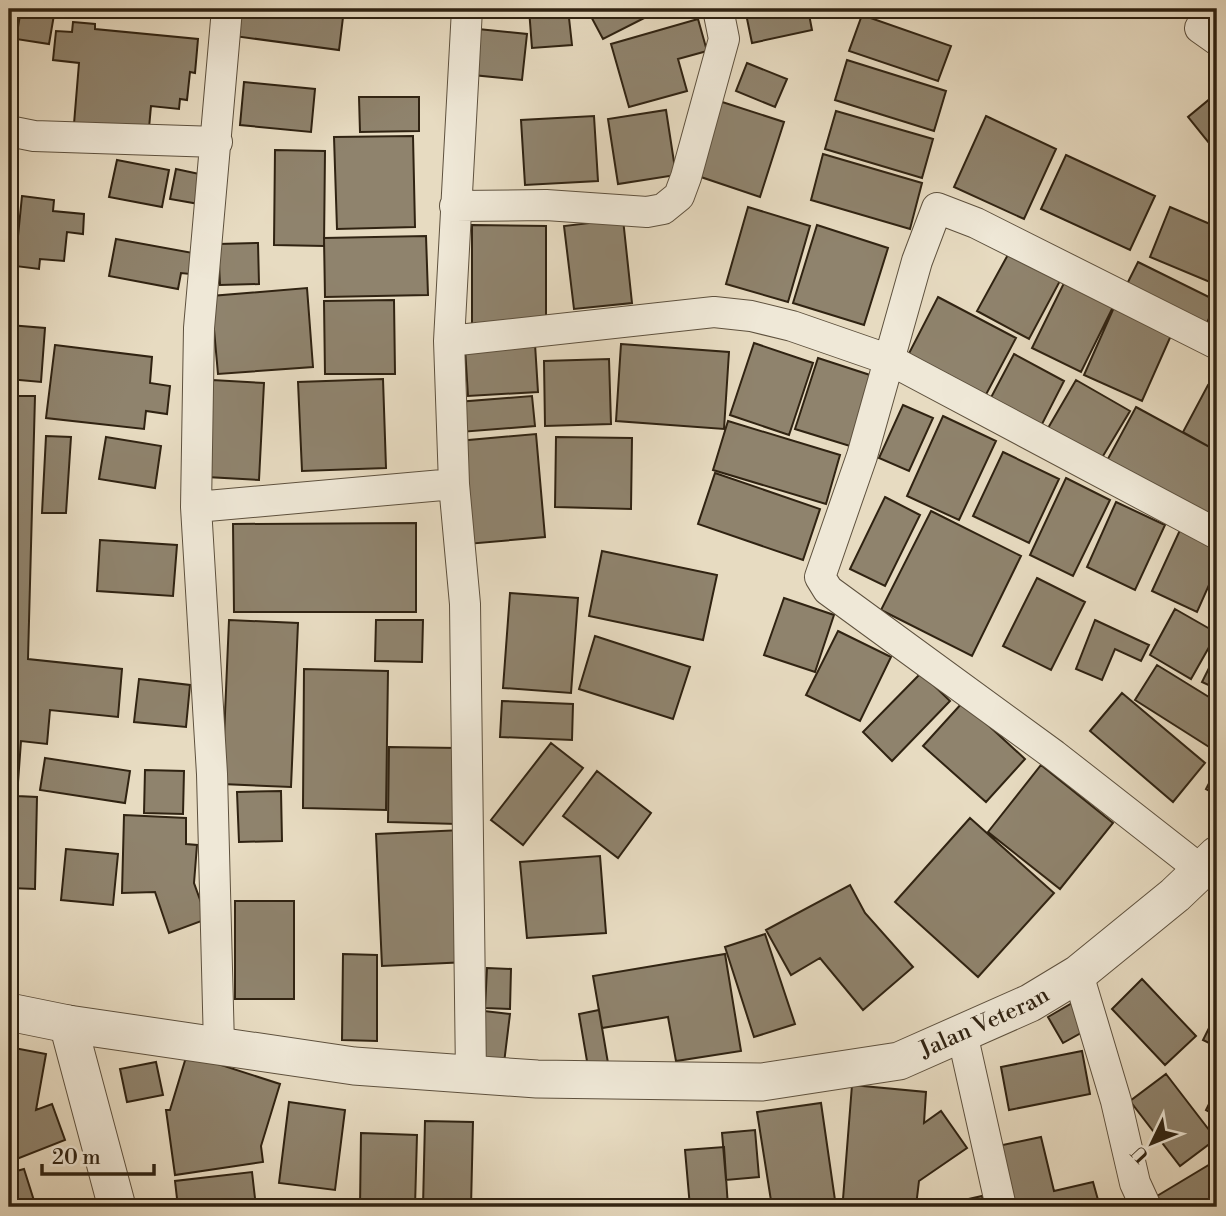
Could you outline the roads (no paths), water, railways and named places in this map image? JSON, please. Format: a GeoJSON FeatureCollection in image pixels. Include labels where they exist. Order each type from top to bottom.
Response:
{"type":"FeatureCollection","features":[{"type":"Feature","properties":{"kind":"street"},"geometry":{"type":"LineString","coordinates":[[219,1046],[212,774],[196,507],[199,328],[227,9]]}},
{"type":"Feature","properties":{"kind":"street"},"geometry":{"type":"LineString","coordinates":[[467,9],[449,341],[454,484],[465,604],[471,1076]]}},
{"type":"Feature","properties":{"kind":"street"},"geometry":{"type":"LineString","coordinates":[[455,206],[546,205],[647,212],[663,209],[679,197],[703,117],[723,39],[718,9]]}},
{"type":"Feature","properties":{"kind":"street"},"geometry":{"type":"LineString","coordinates":[[9,131],[34,136],[217,142]]}},
{"type":"Feature","properties":{"kind":"street"},"geometry":{"type":"LineString","coordinates":[[1209,863],[1054,755],[822,584],[821,565],[862,456],[917,261],[937,208],[976,223],[1217,344]]}},
{"type":"Feature","properties":{"kind":"street"},"geometry":{"type":"LineString","coordinates":[[449,341],[714,312],[751,316],[792,326],[890,360],[1217,534]]}},
{"type":"Feature","properties":{"kind":"street"},"geometry":{"type":"LineString","coordinates":[[196,507],[454,484]]}},
{"type":"Feature","properties":{"kind":"street","name":"Jalan Veteran"},"geometry":{"type":"LineString","coordinates":[[9,1012],[68,1024],[354,1066],[471,1076],[762,1082],[899,1061],[1030,1003],[1078,974],[1209,863]]}},
{"type":"Feature","properties":{"kind":"street"},"geometry":{"type":"LineString","coordinates":[[1078,974],[1116,1101],[1135,1182],[1146,1207]]}},
{"type":"Feature","properties":{"kind":"street"},"geometry":{"type":"LineString","coordinates":[[68,1024],[117,1207]]}},
{"type":"Feature","properties":{"kind":"street"},"geometry":{"type":"LineString","coordinates":[[962,1033],[1001,1207]]}}]}
